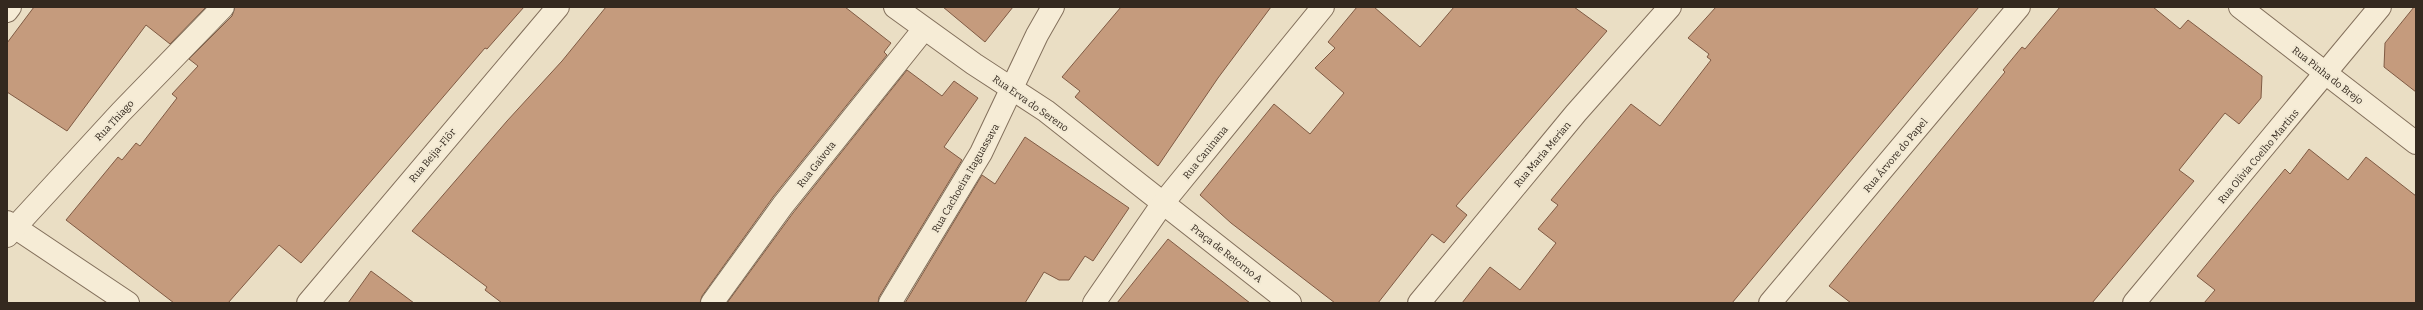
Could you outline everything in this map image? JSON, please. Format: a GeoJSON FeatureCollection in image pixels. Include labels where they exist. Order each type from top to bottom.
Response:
{"type":"FeatureCollection","features":[{"type":"Feature","properties":{"kind":"street"},"geometry":{"type":"LineString","coordinates":[[7,11],[10,7]]}},
{"type":"Feature","properties":{"kind":"street","name":"Rua Thiago"},"geometry":{"type":"LineString","coordinates":[[10,228],[223,7]]}},
{"type":"Feature","properties":{"kind":"street","name":"Rua Beija-Flôr"},"geometry":{"type":"LineString","coordinates":[[308,303],[558,7]]}},
{"type":"Feature","properties":{"kind":"street","name":"Rua Erva do Sereno"},"geometry":{"type":"LineString","coordinates":[[895,7],[924,29],[1046,111],[1163,203]]}},
{"type":"Feature","properties":{"kind":"street","name":"Rua Cachoeira Itaguassava"},"geometry":{"type":"LineString","coordinates":[[890,303],[981,153],[1037,35],[1053,7]]}},
{"type":"Feature","properties":{"kind":"street","name":"Rua Caninana"},"geometry":{"type":"LineString","coordinates":[[1094,303],[1163,203],[1323,7]]}},
{"type":"Feature","properties":{"kind":"street","name":"Rua Maria Merian"},"geometry":{"type":"LineString","coordinates":[[1419,303],[1576,113],[1670,7]]}},
{"type":"Feature","properties":{"kind":"street","name":"Rua Árvore do Papel"},"geometry":{"type":"LineString","coordinates":[[1770,303],[2019,7]]}},
{"type":"Feature","properties":{"kind":"street","name":"Rua Pinha do Brejo"},"geometry":{"type":"LineString","coordinates":[[2240,7],[2416,143]]}},
{"type":"Feature","properties":{"kind":"street","name":"Rua Olívia Coelho Martins"},"geometry":{"type":"LineString","coordinates":[[2134,303],[2326,74],[2380,7]]}},
{"type":"Feature","properties":{"kind":"street","name":"Rua Gaivota"},"geometry":{"type":"LineString","coordinates":[[712,303],[783,205],[924,29]]}},
{"type":"Feature","properties":{"kind":"street","name":"Praça de Retorno A"},"geometry":{"type":"LineString","coordinates":[[1163,203],[1290,303]]}},
{"type":"Feature","properties":{"kind":"street"},"geometry":{"type":"LineString","coordinates":[[10,228],[128,303]]}},
{"type":"Feature","properties":{"kind":"building"},"geometry":{"type":"Polygon","coordinates":[[[34,7],[206,7],[170,44],[146,25],[67,131],[7,92],[7,43],[34,7]]]}},
{"type":"Feature","properties":{"kind":"building"},"geometry":{"type":"Polygon","coordinates":[[[235,7],[524,7],[487,49],[485,48],[301,263],[279,245],[228,303],[174,303],[66,220],[118,157],[122,160],[136,143],[140,146],[177,98],[172,94],[198,66],[189,59],[232,16],[235,7]]]}},
{"type":"Feature","properties":{"kind":"building"},"geometry":{"type":"Polygon","coordinates":[[[606,7],[845,7],[891,43],[884,52],[887,55],[773,197],[702,296],[700,303],[502,303],[485,290],[487,287],[412,231],[507,121],[562,61],[606,7]]]}},
{"type":"Feature","properties":{"kind":"building"},"geometry":{"type":"Polygon","coordinates":[[[943,7],[1013,7],[985,42],[943,7]]]}},
{"type":"Feature","properties":{"kind":"building"},"geometry":{"type":"Polygon","coordinates":[[[1121,7],[1271,7],[1218,78],[1158,166],[1075,97],[1080,91],[1062,77],[1121,7]]]}},
{"type":"Feature","properties":{"kind":"building"},"geometry":{"type":"Polygon","coordinates":[[[1357,7],[1374,7],[1420,47],[1454,7],[1574,7],[1607,31],[1456,206],[1467,215],[1444,243],[1432,234],[1378,303],[1335,303],[1231,223],[1200,195],[1274,104],[1310,134],[1344,93],[1315,68],[1335,48],[1328,42],[1357,7]]]}},
{"type":"Feature","properties":{"kind":"building"},"geometry":{"type":"Polygon","coordinates":[[[1716,7],[1979,7],[1732,303],[1462,303],[1490,267],[1520,290],[1556,243],[1538,229],[1558,205],[1551,200],[1579,166],[1631,104],[1660,126],[1711,60],[1707,57],[1709,54],[1688,38],[1716,7]]]}},
{"type":"Feature","properties":{"kind":"building"},"geometry":{"type":"Polygon","coordinates":[[[2060,7],[2153,7],[2180,29],[2188,20],[2262,76],[2261,98],[2239,124],[2225,113],[2179,170],[2194,181],[2092,303],[1851,303],[1829,286],[2005,72],[2003,70],[2022,47],[2025,49],[2060,7]]]}},
{"type":"Feature","properties":{"kind":"building"},"geometry":{"type":"Polygon","coordinates":[[[2414,7],[2416,7],[2416,92],[2384,67],[2385,43],[2414,7]]]}},
{"type":"Feature","properties":{"kind":"building"},"geometry":{"type":"Polygon","coordinates":[[[907,70],[942,96],[954,81],[978,98],[944,147],[962,160],[879,297],[878,303],[727,303],[793,213],[907,70]]]}},
{"type":"Feature","properties":{"kind":"building"},"geometry":{"type":"Polygon","coordinates":[[[1025,137],[1129,208],[1093,261],[1085,256],[1069,280],[1059,280],[1044,272],[1025,303],[905,303],[982,175],[995,184],[1025,137]]]}},
{"type":"Feature","properties":{"kind":"building"},"geometry":{"type":"Polygon","coordinates":[[[2309,149],[2348,180],[2366,157],[2416,196],[2416,303],[2204,303],[2215,290],[2197,276],[2285,169],[2290,174],[2309,149]]]}},
{"type":"Feature","properties":{"kind":"building"},"geometry":{"type":"Polygon","coordinates":[[[1168,239],[1250,303],[1117,303],[1168,239]]]}},
{"type":"Feature","properties":{"kind":"building"},"geometry":{"type":"Polygon","coordinates":[[[371,271],[414,303],[348,303],[371,271]]]}}]}
